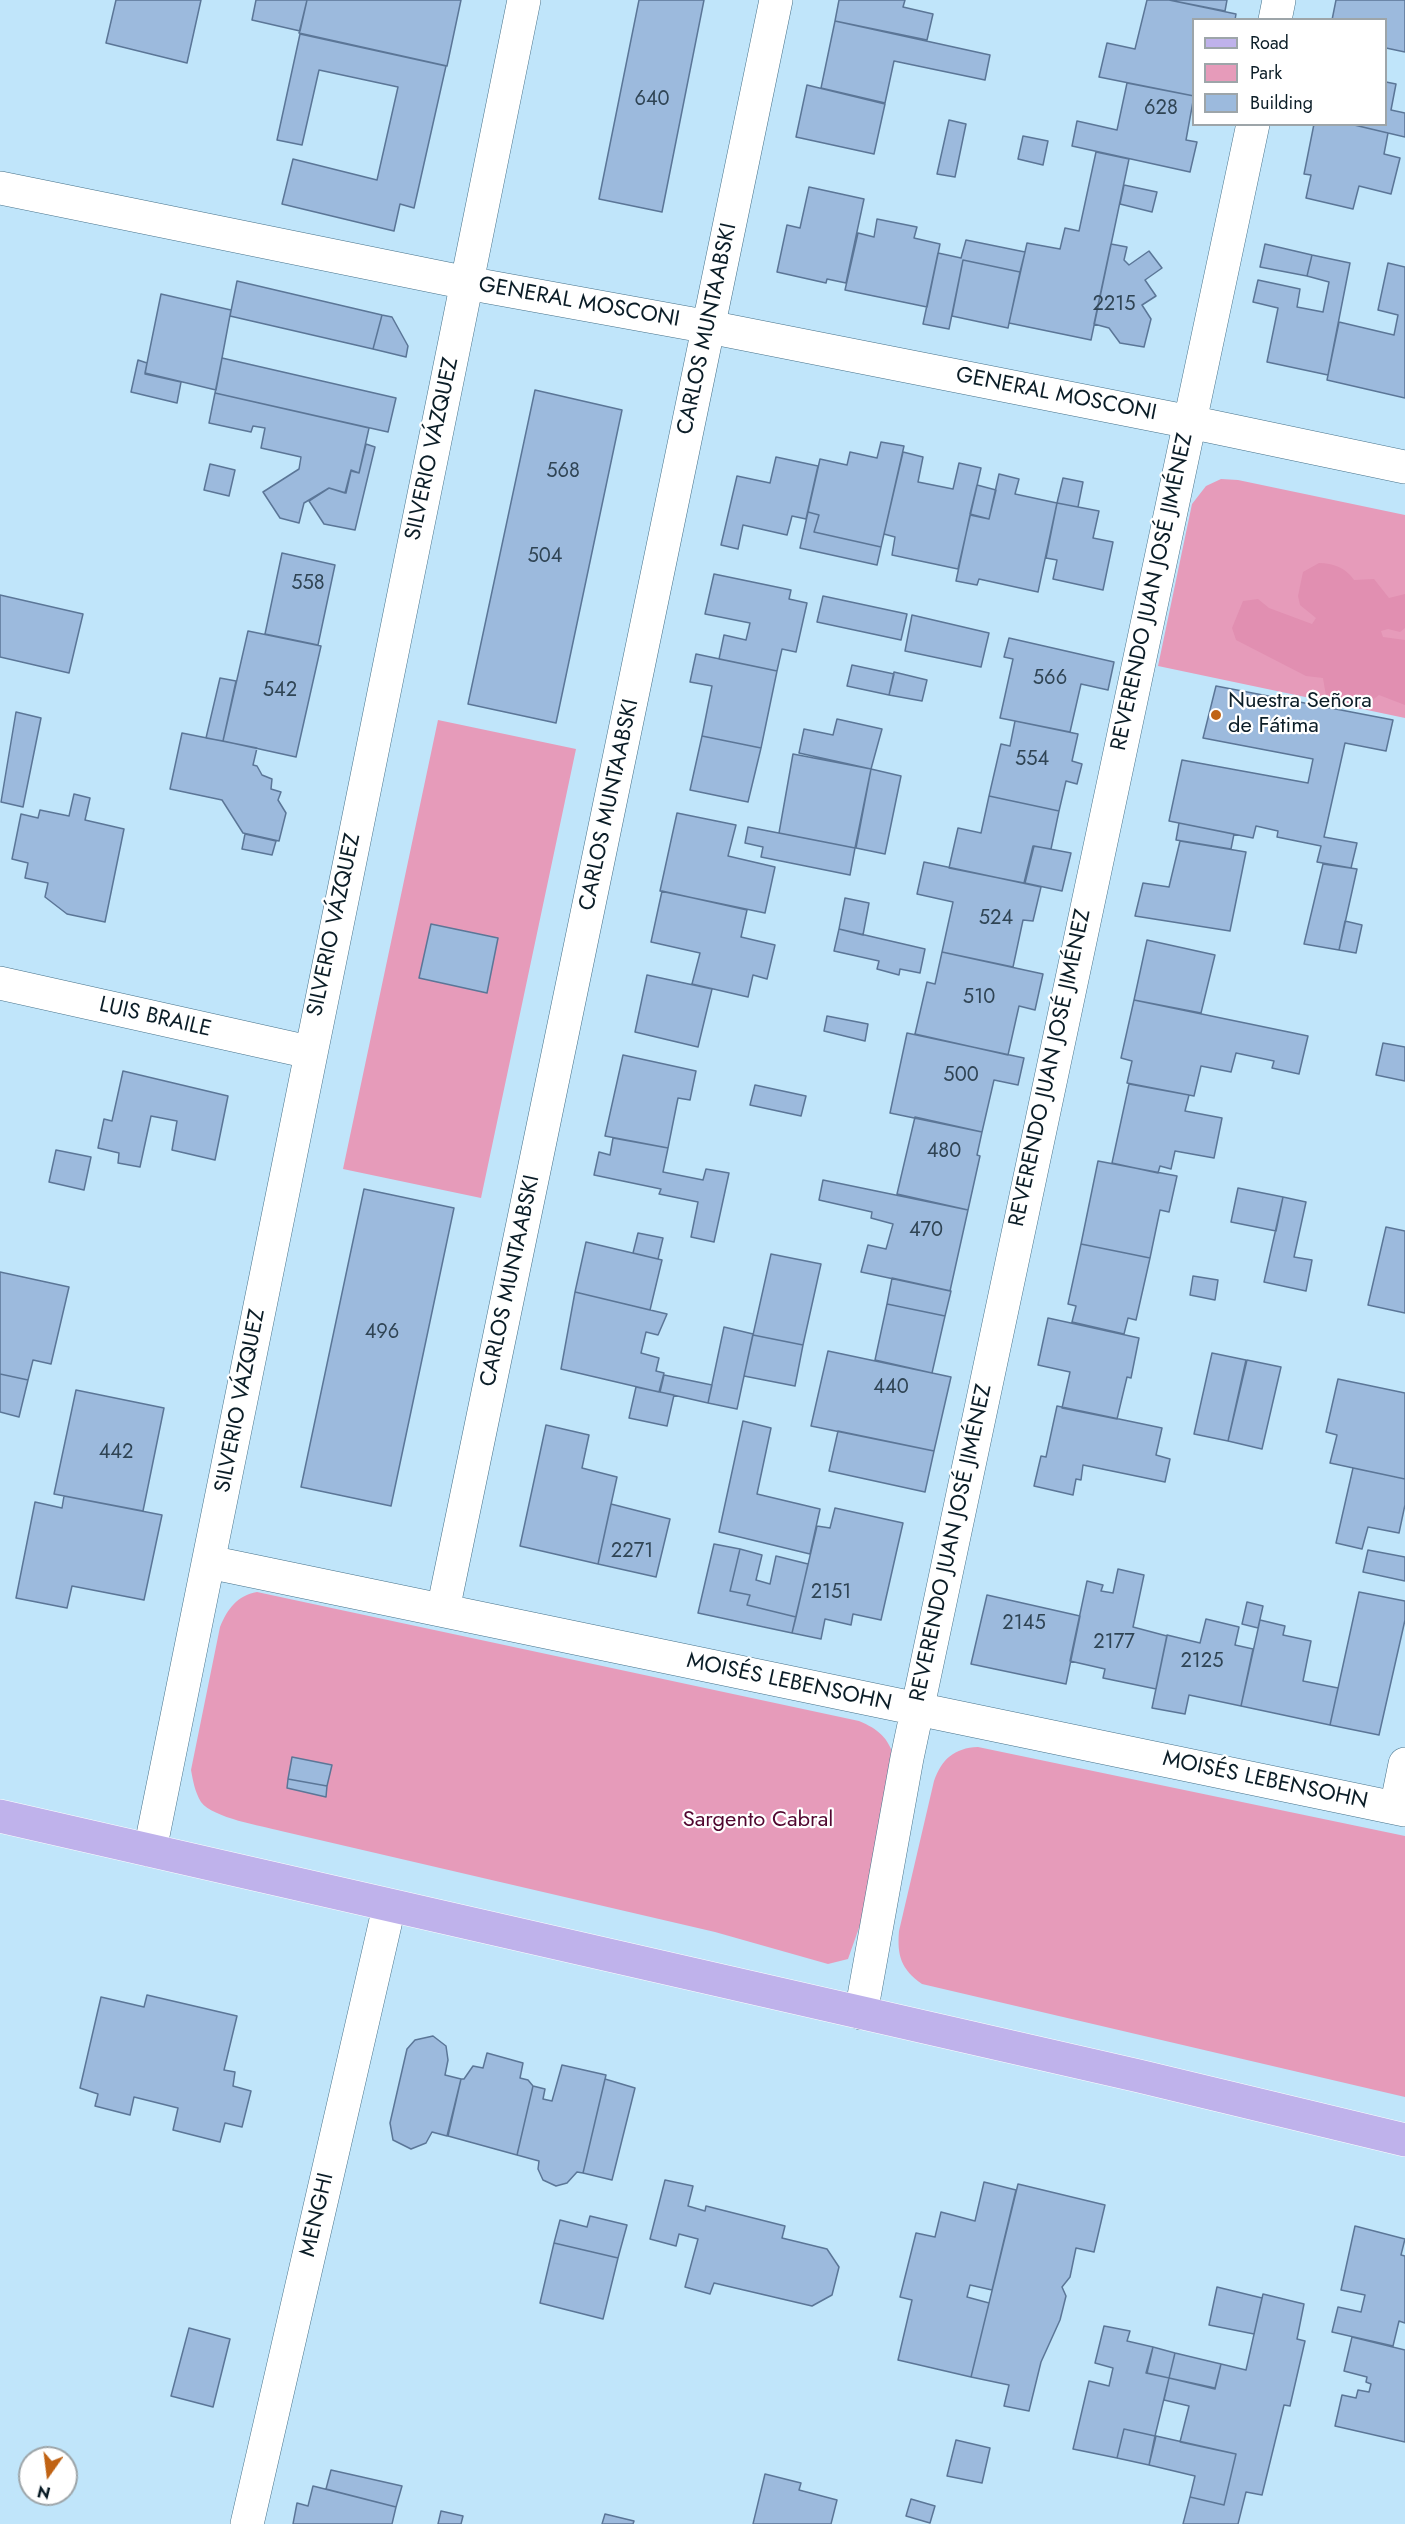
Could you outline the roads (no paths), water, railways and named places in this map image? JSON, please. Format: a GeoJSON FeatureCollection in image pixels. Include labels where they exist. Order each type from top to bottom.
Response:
{"type":"FeatureCollection","features":[{"type":"Feature","properties":{"kind":"main road"},"geometry":{"type":"LineString","coordinates":[[0,1816],[1405,2140]]}},
{"type":"Feature","properties":{"kind":"street","name":"SILVERIO VÁZQUEZ"},"geometry":{"type":"LineString","coordinates":[[150,1850],[309,1053],[524,0]]}},
{"type":"Feature","properties":{"kind":"street","name":"CARLOS MUNTAABSKI"},"geometry":{"type":"LineString","coordinates":[[442,1610],[776,0]]}},
{"type":"Feature","properties":{"kind":"street"},"geometry":{"type":"LineString","coordinates":[[1275,18],[1279,0]]}},
{"type":"Feature","properties":{"kind":"street","name":"REVERENDO JUAN JOSÉ JIMÉNEZ"},"geometry":{"type":"LineString","coordinates":[[861,2013],[917,1710],[1110,787],[1253,126]]}},
{"type":"Feature","properties":{"kind":"street","name":"GENERAL MOSCONI"},"geometry":{"type":"LineString","coordinates":[[0,188],[467,283],[709,327],[1190,422],[1405,467]]}},
{"type":"Feature","properties":{"kind":"street","name":"LUIS BRAILE"},"geometry":{"type":"LineString","coordinates":[[0,983],[309,1053]]}},
{"type":"Feature","properties":{"kind":"street","name":"MOISÉS LEBENSOHN"},"geometry":{"type":"LineString","coordinates":[[209,1562],[1400,1809]]}},
{"type":"Feature","properties":{"kind":"street"},"geometry":{"type":"LineString","coordinates":[[1400,1809],[1405,1764]]}},
{"type":"Feature","properties":{"kind":"street","name":"MENGHI"},"geometry":{"type":"LineString","coordinates":[[247,2524],[390,1907]]}},
{"type":"Feature","properties":{"kind":"place","name":"Nuestra Señora de Fátima"},"geometry":{"type":"Point","coordinates":[1216,715]}},
{"type":"Feature","properties":{"kind":"park label","name":"Sargento Cabral"},"geometry":{"type":"Point","coordinates":[758,1821]}}]}
